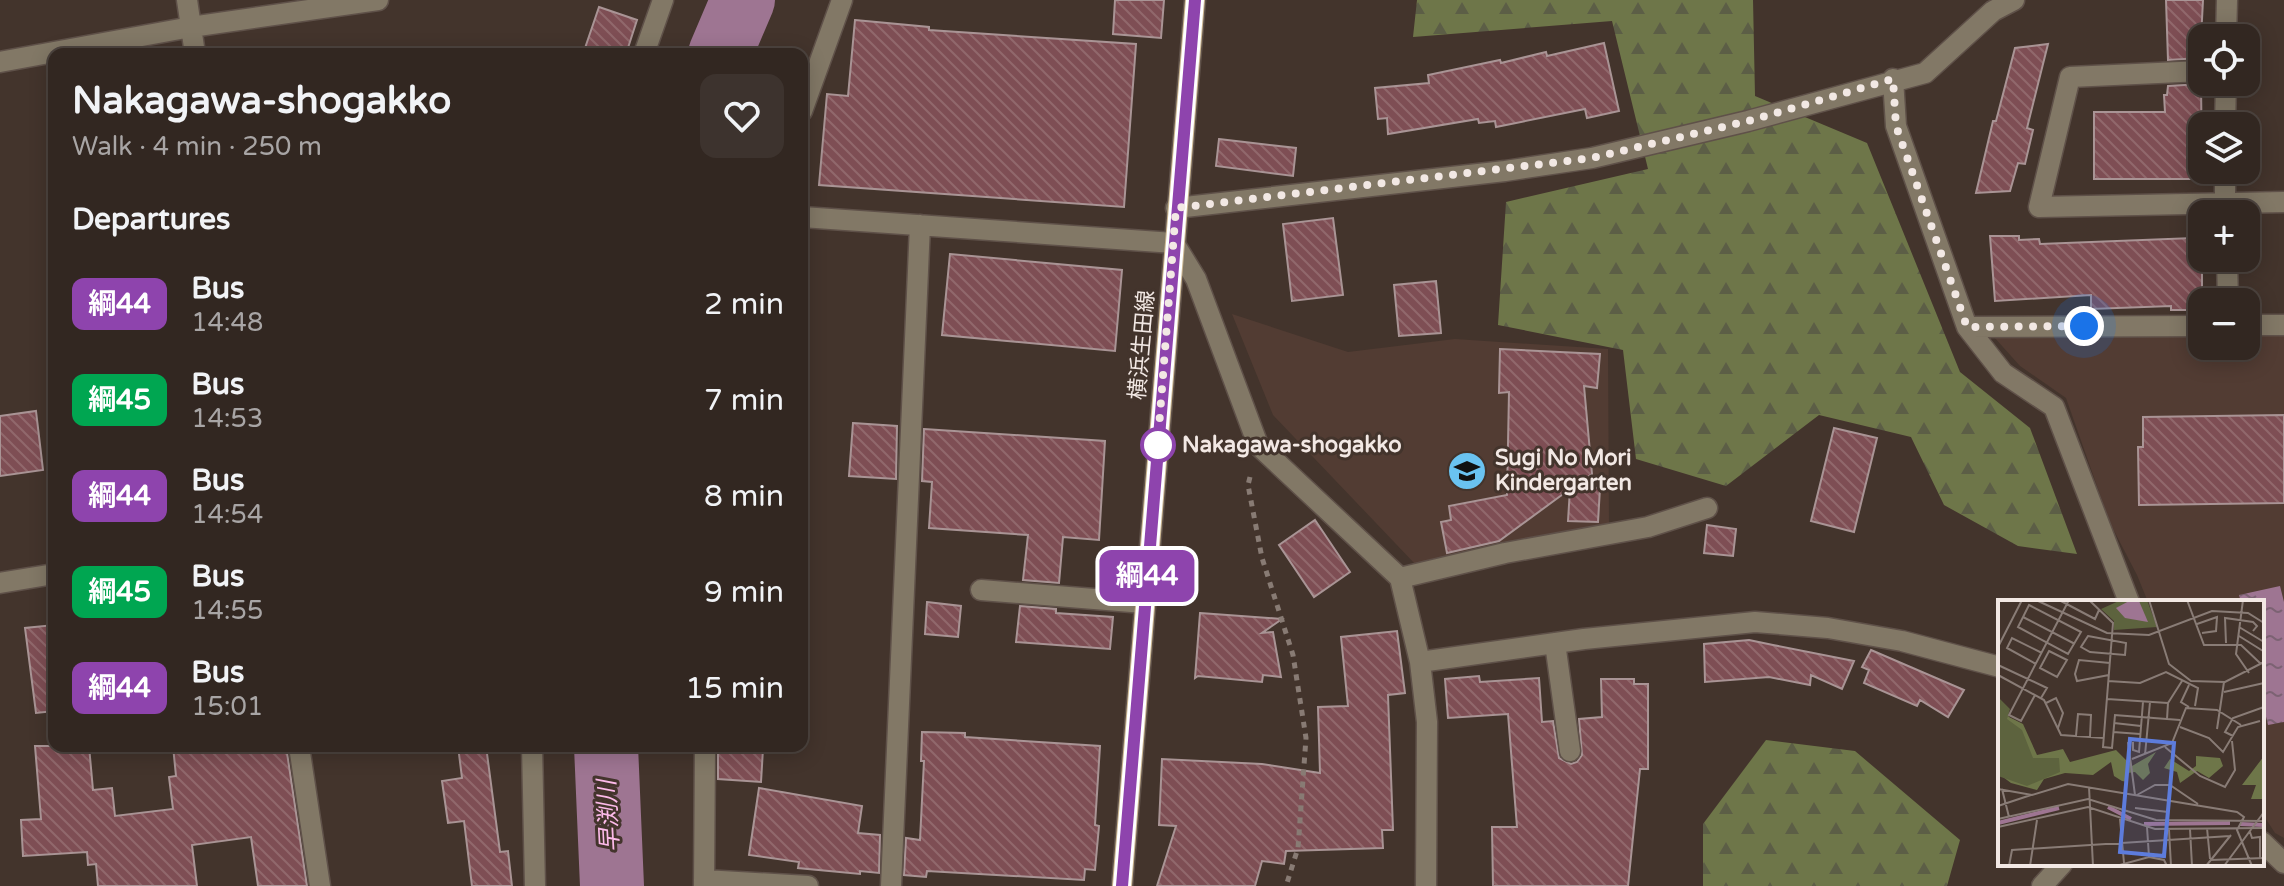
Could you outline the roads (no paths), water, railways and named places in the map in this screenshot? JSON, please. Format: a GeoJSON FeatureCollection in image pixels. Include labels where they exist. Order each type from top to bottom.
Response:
{"type":"FeatureCollection","features":[{"type":"Feature","properties":{"kind":"main road","name":"横浜生田線"},"geometry":{"type":"LineString","coordinates":[[1122,886],[1195,0]]}},
{"type":"Feature","properties":{"kind":"street"},"geometry":{"type":"LineString","coordinates":[[187,0],[194,48]]}},
{"type":"Feature","properties":{"kind":"street"},"geometry":{"type":"LineString","coordinates":[[76,48],[191,27],[378,0]]}},
{"type":"Feature","properties":{"kind":"street"},"geometry":{"type":"LineString","coordinates":[[646,48],[663,0]]}},
{"type":"Feature","properties":{"kind":"street"},"geometry":{"type":"LineString","coordinates":[[808,94],[842,0]]}},
{"type":"Feature","properties":{"kind":"street"},"geometry":{"type":"LineString","coordinates":[[1176,208],[1592,158],[1748,121],[1893,79],[1925,73],[1993,11],[2014,0]]}},
{"type":"Feature","properties":{"kind":"street"},"geometry":{"type":"LineString","coordinates":[[2226,24],[2227,0]]}},
{"type":"Feature","properties":{"kind":"street"},"geometry":{"type":"LineString","coordinates":[[0,62],[48,53]]}},
{"type":"Feature","properties":{"kind":"street"},"geometry":{"type":"LineString","coordinates":[[2188,72],[2070,77],[2039,207],[2188,208]]}},
{"type":"Feature","properties":{"kind":"street"},"geometry":{"type":"LineString","coordinates":[[1893,79],[1896,126],[1967,327],[2003,373],[2054,407],[2128,600]]}},
{"type":"Feature","properties":{"kind":"street"},"geometry":{"type":"LineString","coordinates":[[2260,204],[2284,202]]}},
{"type":"Feature","properties":{"kind":"street"},"geometry":{"type":"LineString","coordinates":[[808,217],[1174,243],[1196,279],[1258,445],[1400,578],[1420,662],[1427,722],[1426,886]]}},
{"type":"Feature","properties":{"kind":"street"},"geometry":{"type":"LineString","coordinates":[[891,886],[920,225]]}},
{"type":"Feature","properties":{"kind":"street"},"geometry":{"type":"LineString","coordinates":[[2260,325],[2284,325]]}},
{"type":"Feature","properties":{"kind":"street"},"geometry":{"type":"LineString","coordinates":[[1967,327],[2188,326]]}},
{"type":"Feature","properties":{"kind":"street"},"geometry":{"type":"LineString","coordinates":[[1400,578],[1505,553],[1648,527],[1707,508]]}},
{"type":"Feature","properties":{"kind":"street"},"geometry":{"type":"LineString","coordinates":[[0,583],[48,575]]}},
{"type":"Feature","properties":{"kind":"street"},"geometry":{"type":"LineString","coordinates":[[981,590],[1144,603]]}},
{"type":"Feature","properties":{"kind":"street"},"geometry":{"type":"LineString","coordinates":[[1420,662],[1555,643],[1755,622],[1828,628],[1902,641],[1998,666]]}},
{"type":"Feature","properties":{"kind":"street"},"geometry":{"type":"LineString","coordinates":[[1555,643],[1570,751]]}},
{"type":"Feature","properties":{"kind":"street"},"geometry":{"type":"LineString","coordinates":[[300,752],[320,886]]}},
{"type":"Feature","properties":{"kind":"street"},"geometry":{"type":"LineString","coordinates":[[532,752],[535,886]]}},
{"type":"Feature","properties":{"kind":"street"},"geometry":{"type":"LineString","coordinates":[[705,752],[704,883],[808,886]]}},
{"type":"Feature","properties":{"kind":"street"},"geometry":{"type":"LineString","coordinates":[[2264,844],[2284,863]]}},
{"type":"Feature","properties":{"kind":"street"},"geometry":{"type":"LineString","coordinates":[[2042,886],[2060,866]]}},
{"type":"Feature","properties":{"kind":"water"},"geometry":{"type":"Polygon","coordinates":[[[2280,586],[2284,602],[2284,722],[2268,725],[2264,708],[2264,600],[2240,600],[2239,595],[2280,586]]]}},
{"type":"Feature","properties":{"kind":"waterway","name":"早渕川"},"geometry":{"type":"LineString","coordinates":[[723,48],[743,0]]}},
{"type":"Feature","properties":{"kind":"waterway","name":"早渕川"},"geometry":{"type":"LineString","coordinates":[[606,752],[612,886]]}},
{"type":"Feature","properties":{"kind":"place","name":"Nakagawa-shogakko"},"geometry":{"type":"Point","coordinates":[1158,445]}},
{"type":"Feature","properties":{"kind":"place","name":"Sugi No Mori Kindergarten"},"geometry":{"type":"Point","coordinates":[1467,471]}}]}
